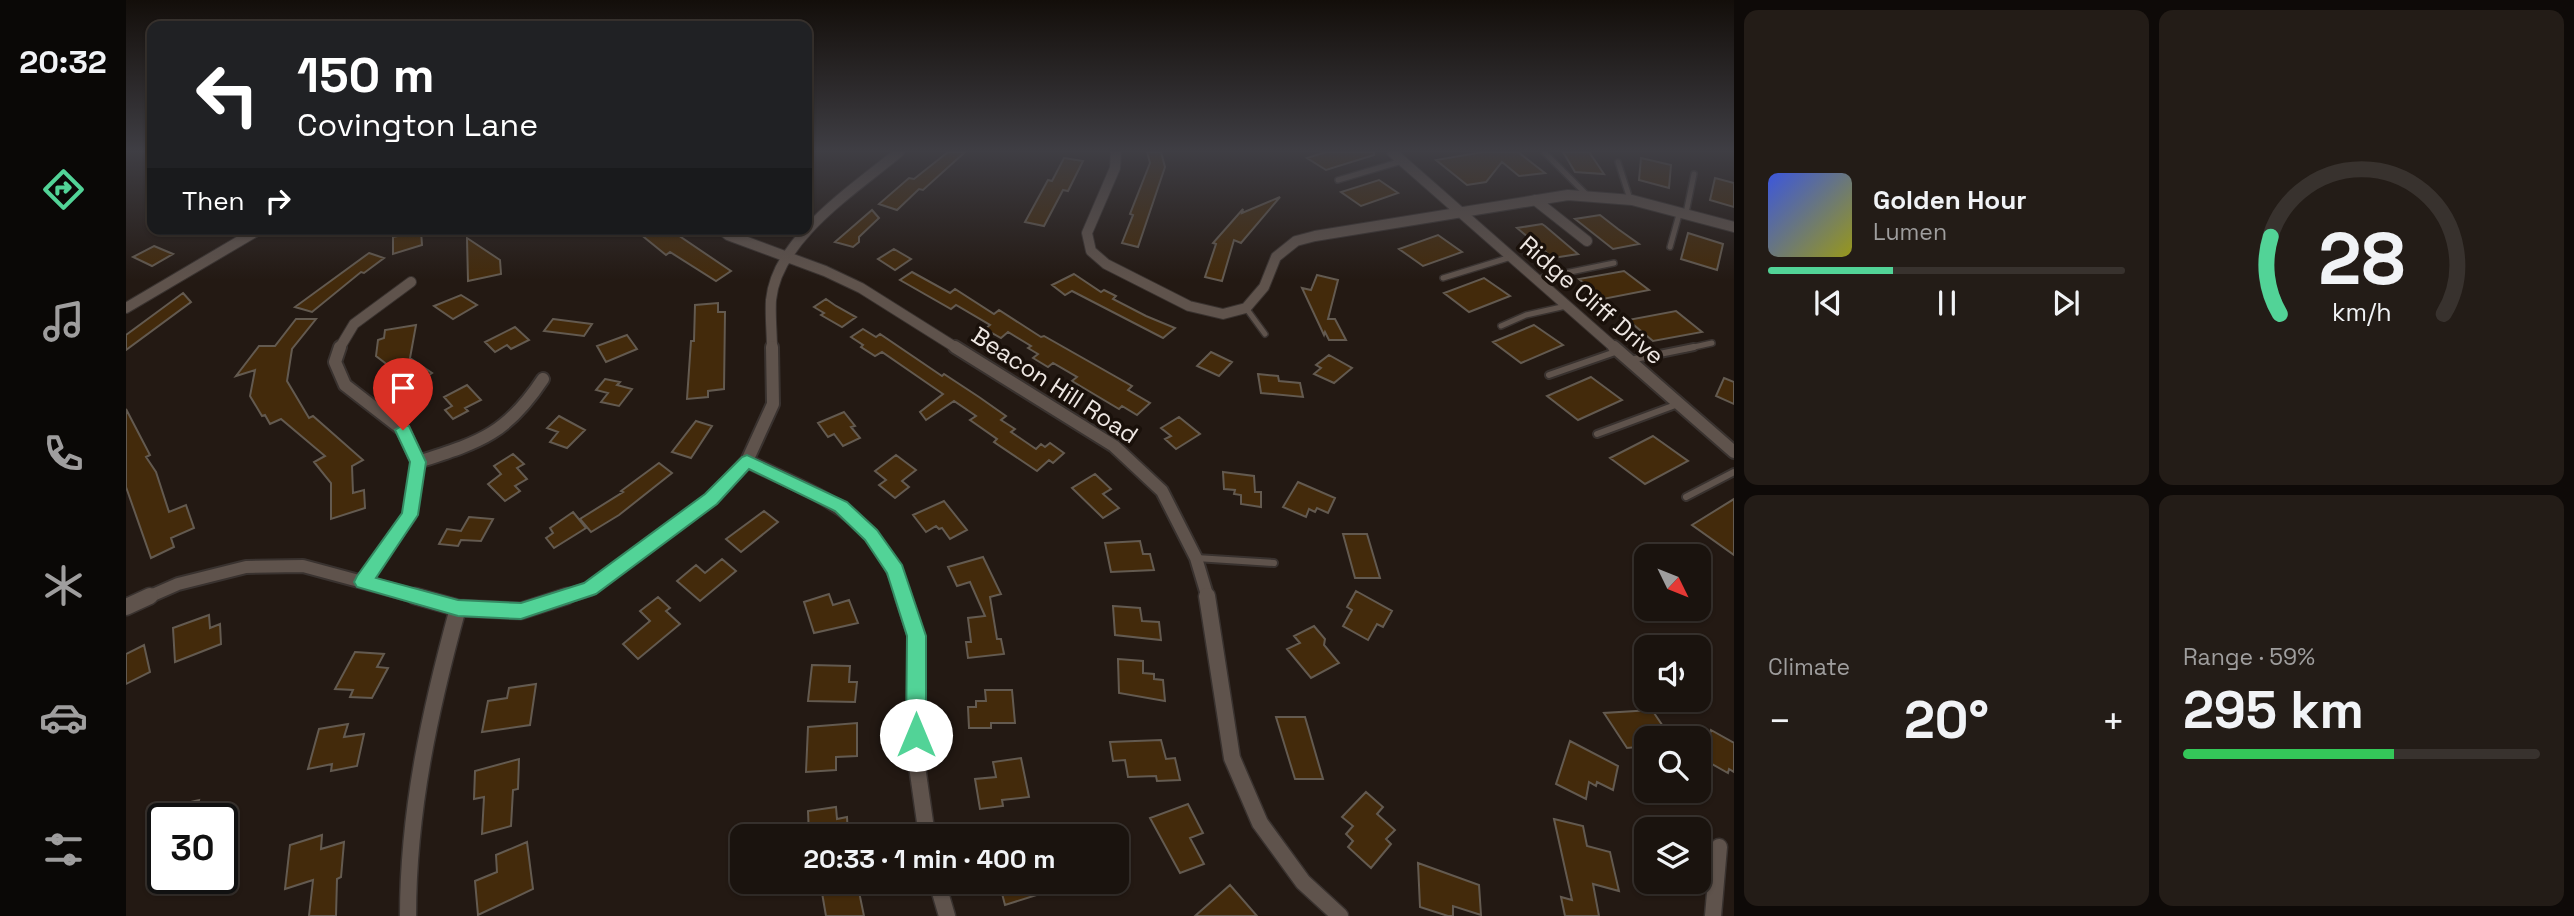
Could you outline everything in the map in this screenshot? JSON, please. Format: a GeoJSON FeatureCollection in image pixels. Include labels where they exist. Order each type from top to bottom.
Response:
{"type":"FeatureCollection","features":[{"type":"Feature","properties":{"kind":"street"},"geometry":{"type":"LineString","coordinates":[[812,224],[848,195]]}},
{"type":"Feature","properties":{"kind":"street"},"geometry":{"type":"LineString","coordinates":[[1103,195],[1087,233],[1091,251],[1106,264],[1189,306],[1223,314],[1246,308],[1264,287],[1276,257],[1296,241],[1460,212],[1580,195]]}},
{"type":"Feature","properties":{"kind":"street","name":"Ridge Cliff Drive"},"geometry":{"type":"LineString","coordinates":[[1440,195],[1734,452]]}},
{"type":"Feature","properties":{"kind":"street"},"geometry":{"type":"LineString","coordinates":[[1593,195],[1630,199],[1734,227]]}},
{"type":"Feature","properties":{"kind":"street"},"geometry":{"type":"LineString","coordinates":[[1535,200],[1587,242]]}},
{"type":"Feature","properties":{"kind":"street"},"geometry":{"type":"LineString","coordinates":[[126,308],[250,235]]}},
{"type":"Feature","properties":{"kind":"street","name":"Beacon Hill Road"},"geometry":{"type":"LineString","coordinates":[[728,235],[825,271],[860,288],[1114,446],[1162,491],[1196,558],[1206,587],[1232,758],[1260,823],[1303,883],[1340,916]]}},
{"type":"Feature","properties":{"kind":"street"},"geometry":{"type":"LineString","coordinates":[[126,607],[178,583],[246,567],[303,566],[458,608],[521,611],[590,589],[711,499],[747,461],[773,404],[771,298],[784,258],[803,235]]}},
{"type":"Feature","properties":{"kind":"street"},"geometry":{"type":"LineString","coordinates":[[363,582],[410,515],[418,462],[403,430],[345,385],[335,362],[341,342],[354,324],[411,282]]}},
{"type":"Feature","properties":{"kind":"street"},"geometry":{"type":"LineString","coordinates":[[418,462],[472,444],[500,430],[522,410],[543,379]]}},
{"type":"Feature","properties":{"kind":"street"},"geometry":{"type":"LineString","coordinates":[[747,461],[841,506],[871,535],[895,570],[916,636],[916,759],[925,824]]}},
{"type":"Feature","properties":{"kind":"street"},"geometry":{"type":"LineString","coordinates":[[408,916],[412,806],[426,722],[458,608]]}},
{"type":"Feature","properties":{"kind":"street"},"geometry":{"type":"LineString","coordinates":[[1713,916],[1719,847]]}},
{"type":"Feature","properties":{"kind":"street"},"geometry":{"type":"LineString","coordinates":[[941,894],[947,916]]}},
{"type":"Feature","properties":{"kind":"lane"},"geometry":{"type":"LineString","coordinates":[[1629,195],[1630,199]]}},
{"type":"Feature","properties":{"kind":"lane"},"geometry":{"type":"LineString","coordinates":[[1670,247],[1688,195]]}},
{"type":"Feature","properties":{"kind":"lane"},"geometry":{"type":"LineString","coordinates":[[1443,278],[1511,257]]}},
{"type":"Feature","properties":{"kind":"lane"},"geometry":{"type":"LineString","coordinates":[[1536,279],[1614,263]]}},
{"type":"Feature","properties":{"kind":"lane"},"geometry":{"type":"LineString","coordinates":[[1501,326],[1526,314],[1566,306]]}},
{"type":"Feature","properties":{"kind":"lane"},"geometry":{"type":"LineString","coordinates":[[1246,308],[1265,334]]}},
{"type":"Feature","properties":{"kind":"lane"},"geometry":{"type":"LineString","coordinates":[[1628,360],[1712,343]]}},
{"type":"Feature","properties":{"kind":"lane"},"geometry":{"type":"LineString","coordinates":[[1549,375],[1618,351]]}},
{"type":"Feature","properties":{"kind":"lane"},"geometry":{"type":"LineString","coordinates":[[1597,434],[1678,404]]}},
{"type":"Feature","properties":{"kind":"lane"},"geometry":{"type":"LineString","coordinates":[[1686,497],[1734,472]]}},
{"type":"Feature","properties":{"kind":"lane"},"geometry":{"type":"LineString","coordinates":[[1196,558],[1274,563]]}},
{"type":"Feature","properties":{"kind":"building"},"geometry":{"type":"Polygon","coordinates":[[[890,195],[913,195],[897,210],[879,204],[890,195]]]}},
{"type":"Feature","properties":{"kind":"building"},"geometry":{"type":"Polygon","coordinates":[[[1040,195],[1060,195],[1044,226],[1025,222],[1040,195]]]}},
{"type":"Feature","properties":{"kind":"building"},"geometry":{"type":"Polygon","coordinates":[[[1138,195],[1156,195],[1138,247],[1122,243],[1133,215],[1130,214],[1138,195]]]}},
{"type":"Feature","properties":{"kind":"building"},"geometry":{"type":"Polygon","coordinates":[[[1345,195],[1393,195],[1361,206],[1345,195]]]}},
{"type":"Feature","properties":{"kind":"building"},"geometry":{"type":"Polygon","coordinates":[[[1711,195],[1734,195],[1734,207],[1710,200],[1711,195]]]}},
{"type":"Feature","properties":{"kind":"building"},"geometry":{"type":"Polygon","coordinates":[[[1280,197],[1241,243],[1234,240],[1222,281],[1205,277],[1216,244],[1213,243],[1243,209],[1242,213],[1280,197]]]}},
{"type":"Feature","properties":{"kind":"building"},"geometry":{"type":"Polygon","coordinates":[[[872,210],[879,218],[859,237],[859,242],[853,247],[835,242],[872,210]]]}},
{"type":"Feature","properties":{"kind":"building"},"geometry":{"type":"Polygon","coordinates":[[[1600,215],[1639,244],[1613,249],[1575,219],[1600,215]]]}},
{"type":"Feature","properties":{"kind":"building"},"geometry":{"type":"Polygon","coordinates":[[[1542,224],[1578,254],[1553,258],[1517,228],[1542,224]]]}},
{"type":"Feature","properties":{"kind":"building"},"geometry":{"type":"Polygon","coordinates":[[[1688,233],[1723,244],[1717,270],[1681,259],[1688,233]]]}},
{"type":"Feature","properties":{"kind":"building"},"geometry":{"type":"Polygon","coordinates":[[[421,235],[422,245],[393,254],[393,237],[421,235]]]}},
{"type":"Feature","properties":{"kind":"building"},"geometry":{"type":"Polygon","coordinates":[[[641,235],[678,235],[731,271],[716,281],[670,252],[666,255],[641,235]]]}},
{"type":"Feature","properties":{"kind":"building"},"geometry":{"type":"Polygon","coordinates":[[[1438,235],[1462,252],[1423,266],[1399,249],[1438,235]]]}},
{"type":"Feature","properties":{"kind":"building"},"geometry":{"type":"Polygon","coordinates":[[[467,238],[500,260],[501,274],[468,281],[467,238]]]}},
{"type":"Feature","properties":{"kind":"building"},"geometry":{"type":"Polygon","coordinates":[[[154,246],[173,254],[152,266],[133,257],[154,246]]]}},
{"type":"Feature","properties":{"kind":"building"},"geometry":{"type":"Polygon","coordinates":[[[894,249],[911,259],[895,270],[878,259],[894,249]]]}},
{"type":"Feature","properties":{"kind":"building"},"geometry":{"type":"Polygon","coordinates":[[[369,253],[384,258],[364,273],[361,272],[312,312],[295,307],[369,253]]]}},
{"type":"Feature","properties":{"kind":"building"},"geometry":{"type":"Polygon","coordinates":[[[1624,271],[1649,290],[1603,299],[1579,279],[1624,271]]]}},
{"type":"Feature","properties":{"kind":"building"},"geometry":{"type":"Polygon","coordinates":[[[912,272],[950,293],[955,289],[994,314],[999,310],[1041,337],[1044,336],[1132,386],[1128,390],[1150,403],[1137,415],[1122,406],[1119,409],[1072,381],[1077,377],[1053,363],[1048,367],[1033,358],[1038,354],[1028,348],[1031,346],[1008,332],[1001,338],[985,329],[990,325],[956,305],[951,309],[900,280],[912,272]]]}},
{"type":"Feature","properties":{"kind":"building"},"geometry":{"type":"Polygon","coordinates":[[[1074,274],[1101,292],[1104,290],[1116,296],[1113,299],[1175,328],[1163,338],[1072,291],[1065,295],[1052,285],[1074,274]]]}},
{"type":"Feature","properties":{"kind":"building"},"geometry":{"type":"Polygon","coordinates":[[[1317,275],[1338,280],[1328,319],[1335,319],[1346,340],[1329,340],[1325,332],[1324,335],[1302,288],[1311,290],[1317,275]]]}},
{"type":"Feature","properties":{"kind":"building"},"geometry":{"type":"Polygon","coordinates":[[[1484,278],[1510,296],[1469,312],[1444,293],[1484,278]]]}},
{"type":"Feature","properties":{"kind":"building"},"geometry":{"type":"Polygon","coordinates":[[[183,293],[191,302],[126,350],[126,335],[183,293]]]}},
{"type":"Feature","properties":{"kind":"building"},"geometry":{"type":"Polygon","coordinates":[[[461,295],[477,305],[453,319],[434,306],[461,295]]]}},
{"type":"Feature","properties":{"kind":"building"},"geometry":{"type":"Polygon","coordinates":[[[826,299],[856,317],[842,327],[821,315],[824,313],[814,307],[826,299]]]}},
{"type":"Feature","properties":{"kind":"building"},"geometry":{"type":"Polygon","coordinates":[[[718,303],[718,312],[725,312],[724,389],[708,391],[708,397],[687,399],[695,305],[718,303]]]}},
{"type":"Feature","properties":{"kind":"building"},"geometry":{"type":"Polygon","coordinates":[[[1676,311],[1702,332],[1653,341],[1628,320],[1676,311]]]}},
{"type":"Feature","properties":{"kind":"building"},"geometry":{"type":"Polygon","coordinates":[[[296,319],[316,319],[292,349],[287,381],[309,418],[313,416],[363,460],[352,466],[353,493],[364,490],[365,508],[331,519],[331,483],[314,462],[325,456],[281,419],[270,424],[265,415],[262,416],[250,396],[255,370],[236,376],[259,346],[275,346],[296,319]]]}},
{"type":"Feature","properties":{"kind":"building"},"geometry":{"type":"Polygon","coordinates":[[[553,319],[592,324],[584,336],[544,331],[553,319]]]}},
{"type":"Feature","properties":{"kind":"building"},"geometry":{"type":"Polygon","coordinates":[[[416,325],[410,358],[432,373],[414,385],[376,356],[378,340],[384,338],[385,330],[416,325]]]}},
{"type":"Feature","properties":{"kind":"building"},"geometry":{"type":"Polygon","coordinates":[[[1534,325],[1563,345],[1521,363],[1493,342],[1534,325]]]}},
{"type":"Feature","properties":{"kind":"building"},"geometry":{"type":"Polygon","coordinates":[[[515,327],[529,340],[511,349],[507,345],[495,352],[485,342],[515,327]]]}},
{"type":"Feature","properties":{"kind":"building"},"geometry":{"type":"Polygon","coordinates":[[[863,329],[876,337],[880,334],[942,376],[944,374],[979,397],[1006,416],[1001,420],[1015,429],[1011,432],[1036,449],[1041,444],[1045,447],[1050,443],[1064,453],[1053,463],[1049,460],[1037,471],[994,442],[997,439],[970,420],[976,416],[954,401],[926,420],[920,412],[943,394],[882,352],[875,356],[861,347],[863,345],[851,337],[863,329]]]}},
{"type":"Feature","properties":{"kind":"building"},"geometry":{"type":"Polygon","coordinates":[[[627,335],[637,349],[606,362],[597,346],[627,335]]]}},
{"type":"Feature","properties":{"kind":"building"},"geometry":{"type":"Polygon","coordinates":[[[1211,352],[1232,362],[1219,376],[1197,366],[1211,352]]]}},
{"type":"Feature","properties":{"kind":"building"},"geometry":{"type":"Polygon","coordinates":[[[1329,355],[1352,368],[1334,383],[1314,374],[1321,368],[1316,365],[1329,355]]]}},
{"type":"Feature","properties":{"kind":"building"},"geometry":{"type":"Polygon","coordinates":[[[1258,374],[1278,376],[1279,381],[1300,383],[1303,397],[1261,393],[1258,374]]]}},
{"type":"Feature","properties":{"kind":"building"},"geometry":{"type":"Polygon","coordinates":[[[1591,377],[1622,400],[1578,420],[1547,396],[1591,377]]]}},
{"type":"Feature","properties":{"kind":"building"},"geometry":{"type":"Polygon","coordinates":[[[1724,378],[1734,382],[1734,404],[1716,396],[1724,378]]]}},
{"type":"Feature","properties":{"kind":"building"},"geometry":{"type":"Polygon","coordinates":[[[605,379],[620,382],[617,385],[632,389],[619,406],[601,402],[608,393],[596,390],[605,379]]]}},
{"type":"Feature","properties":{"kind":"building"},"geometry":{"type":"Polygon","coordinates":[[[467,385],[481,400],[465,408],[468,411],[453,419],[445,410],[452,406],[444,397],[467,385]]]}},
{"type":"Feature","properties":{"kind":"building"},"geometry":{"type":"Polygon","coordinates":[[[126,409],[150,455],[146,457],[156,472],[169,512],[186,505],[194,528],[171,538],[174,547],[151,558],[126,487],[126,409]]]}},
{"type":"Feature","properties":{"kind":"building"},"geometry":{"type":"Polygon","coordinates":[[[844,412],[860,438],[843,446],[834,434],[828,437],[818,423],[844,412]]]}},
{"type":"Feature","properties":{"kind":"building"},"geometry":{"type":"Polygon","coordinates":[[[559,416],[585,430],[567,448],[550,442],[558,432],[547,428],[559,416]]]}},
{"type":"Feature","properties":{"kind":"building"},"geometry":{"type":"Polygon","coordinates":[[[1179,417],[1200,434],[1176,449],[1165,439],[1171,436],[1161,428],[1179,417]]]}},
{"type":"Feature","properties":{"kind":"building"},"geometry":{"type":"Polygon","coordinates":[[[696,421],[712,426],[691,458],[672,452],[696,421]]]}},
{"type":"Feature","properties":{"kind":"building"},"geometry":{"type":"Polygon","coordinates":[[[1653,436],[1688,461],[1645,484],[1610,458],[1653,436]]]}},
{"type":"Feature","properties":{"kind":"building"},"geometry":{"type":"Polygon","coordinates":[[[513,454],[524,464],[517,468],[527,479],[515,486],[520,491],[505,501],[488,484],[501,474],[494,466],[513,454]]]}},
{"type":"Feature","properties":{"kind":"building"},"geometry":{"type":"Polygon","coordinates":[[[896,455],[916,470],[902,481],[909,487],[895,498],[879,485],[886,480],[875,471],[896,455]]]}},
{"type":"Feature","properties":{"kind":"building"},"geometry":{"type":"Polygon","coordinates":[[[659,463],[672,473],[619,515],[591,532],[580,519],[623,492],[621,491],[659,463]]]}},
{"type":"Feature","properties":{"kind":"building"},"geometry":{"type":"Polygon","coordinates":[[[1223,472],[1254,476],[1255,492],[1261,492],[1261,507],[1241,504],[1241,495],[1234,494],[1235,490],[1224,489],[1223,472]]]}},
{"type":"Feature","properties":{"kind":"building"},"geometry":{"type":"Polygon","coordinates":[[[1095,474],[1111,489],[1103,494],[1119,508],[1103,518],[1072,488],[1095,474]]]}},
{"type":"Feature","properties":{"kind":"building"},"geometry":{"type":"Polygon","coordinates":[[[1298,482],[1335,498],[1328,513],[1317,508],[1315,512],[1309,509],[1306,517],[1283,507],[1298,482]]]}},
{"type":"Feature","properties":{"kind":"building"},"geometry":{"type":"Polygon","coordinates":[[[1734,499],[1734,555],[1692,525],[1734,499]]]}},
{"type":"Feature","properties":{"kind":"building"},"geometry":{"type":"Polygon","coordinates":[[[944,501],[967,530],[950,539],[942,528],[936,526],[926,532],[913,515],[944,501]]]}},
{"type":"Feature","properties":{"kind":"building"},"geometry":{"type":"Polygon","coordinates":[[[764,511],[778,522],[741,552],[726,539],[764,511]]]}},
{"type":"Feature","properties":{"kind":"building"},"geometry":{"type":"Polygon","coordinates":[[[573,512],[586,528],[554,548],[546,538],[553,533],[550,528],[573,512]]]}},
{"type":"Feature","properties":{"kind":"building"},"geometry":{"type":"Polygon","coordinates":[[[469,517],[493,519],[481,541],[461,540],[458,546],[439,544],[447,529],[461,531],[469,517]]]}},
{"type":"Feature","properties":{"kind":"building"},"geometry":{"type":"Polygon","coordinates":[[[1343,534],[1367,534],[1380,578],[1355,578],[1343,534]]]}},
{"type":"Feature","properties":{"kind":"building"},"geometry":{"type":"Polygon","coordinates":[[[1140,541],[1143,554],[1150,554],[1154,570],[1111,572],[1105,543],[1140,541]]]}},
{"type":"Feature","properties":{"kind":"building"},"geometry":{"type":"Polygon","coordinates":[[[983,557],[1001,594],[990,597],[997,639],[1001,639],[1004,654],[968,658],[966,642],[971,642],[968,618],[985,616],[970,582],[957,586],[948,567],[983,557]]]}},
{"type":"Feature","properties":{"kind":"building"},"geometry":{"type":"Polygon","coordinates":[[[722,559],[736,571],[700,601],[677,581],[696,565],[705,573],[722,559]]]}},
{"type":"Feature","properties":{"kind":"building"},"geometry":{"type":"Polygon","coordinates":[[[1356,591],[1392,611],[1383,627],[1377,624],[1368,640],[1343,626],[1352,610],[1347,607],[1356,591]]]}},
{"type":"Feature","properties":{"kind":"building"},"geometry":{"type":"Polygon","coordinates":[[[829,594],[833,605],[849,600],[858,623],[814,633],[804,602],[829,594]]]}},
{"type":"Feature","properties":{"kind":"building"},"geometry":{"type":"Polygon","coordinates":[[[658,597],[670,608],[666,611],[680,624],[638,659],[623,644],[650,621],[640,611],[658,597]]]}},
{"type":"Feature","properties":{"kind":"building"},"geometry":{"type":"Polygon","coordinates":[[[1113,606],[1140,608],[1142,621],[1159,622],[1161,640],[1115,635],[1113,606]]]}},
{"type":"Feature","properties":{"kind":"building"},"geometry":{"type":"Polygon","coordinates":[[[209,615],[210,628],[220,624],[221,644],[175,662],[173,628],[209,615]]]}},
{"type":"Feature","properties":{"kind":"building"},"geometry":{"type":"Polygon","coordinates":[[[1314,626],[1325,639],[1324,645],[1339,663],[1311,678],[1287,649],[1300,643],[1294,636],[1314,626]]]}},
{"type":"Feature","properties":{"kind":"building"},"geometry":{"type":"Polygon","coordinates":[[[144,645],[150,672],[126,684],[126,654],[144,645]]]}},
{"type":"Feature","properties":{"kind":"building"},"geometry":{"type":"Polygon","coordinates":[[[355,652],[384,654],[377,667],[388,668],[372,698],[350,697],[353,690],[335,689],[355,652]]]}},
{"type":"Feature","properties":{"kind":"building"},"geometry":{"type":"Polygon","coordinates":[[[1118,659],[1143,661],[1143,673],[1154,674],[1154,679],[1163,680],[1165,701],[1119,693],[1118,659]]]}},
{"type":"Feature","properties":{"kind":"building"},"geometry":{"type":"Polygon","coordinates":[[[812,665],[850,666],[849,682],[857,682],[855,702],[808,701],[812,665]]]}},
{"type":"Feature","properties":{"kind":"building"},"geometry":{"type":"Polygon","coordinates":[[[536,684],[530,725],[482,732],[488,701],[507,698],[509,688],[536,684]]]}},
{"type":"Feature","properties":{"kind":"building"},"geometry":{"type":"Polygon","coordinates":[[[985,690],[1012,690],[1015,723],[991,723],[991,728],[969,728],[968,707],[976,707],[976,701],[986,701],[985,690]]]}},
{"type":"Feature","properties":{"kind":"building"},"geometry":{"type":"Polygon","coordinates":[[[1653,712],[1663,726],[1634,726],[1634,747],[1627,748],[1604,713],[1653,712]]]}},
{"type":"Feature","properties":{"kind":"building"},"geometry":{"type":"Polygon","coordinates":[[[1276,717],[1305,717],[1323,779],[1295,779],[1276,717]]]}},
{"type":"Feature","properties":{"kind":"building"},"geometry":{"type":"Polygon","coordinates":[[[857,723],[857,756],[836,757],[836,770],[806,772],[808,727],[857,723]]]}},
{"type":"Feature","properties":{"kind":"building"},"geometry":{"type":"Polygon","coordinates":[[[348,724],[344,737],[364,734],[357,766],[331,771],[332,764],[308,769],[319,729],[348,724]]]}},
{"type":"Feature","properties":{"kind":"building"},"geometry":{"type":"Polygon","coordinates":[[[1711,730],[1734,743],[1734,772],[1729,769],[1728,773],[1711,763],[1711,730]]]}},
{"type":"Feature","properties":{"kind":"building"},"geometry":{"type":"Polygon","coordinates":[[[1161,740],[1166,759],[1175,758],[1180,780],[1157,781],[1156,776],[1128,777],[1125,760],[1113,761],[1110,742],[1161,740]]]}},
{"type":"Feature","properties":{"kind":"building"},"geometry":{"type":"Polygon","coordinates":[[[1570,741],[1618,766],[1613,790],[1597,782],[1596,786],[1589,782],[1586,799],[1556,784],[1570,741]]]}},
{"type":"Feature","properties":{"kind":"building"},"geometry":{"type":"Polygon","coordinates":[[[1021,758],[1029,797],[1002,800],[1003,806],[980,809],[975,779],[996,777],[993,762],[1021,758]]]}},
{"type":"Feature","properties":{"kind":"building"},"geometry":{"type":"Polygon","coordinates":[[[519,759],[518,789],[513,790],[511,826],[482,834],[484,797],[474,799],[475,771],[519,759]]]}},
{"type":"Feature","properties":{"kind":"building"},"geometry":{"type":"Polygon","coordinates":[[[1366,792],[1383,807],[1377,814],[1395,830],[1386,839],[1391,844],[1371,868],[1348,847],[1353,841],[1346,834],[1353,826],[1342,817],[1366,792]]]}},
{"type":"Feature","properties":{"kind":"building"},"geometry":{"type":"Polygon","coordinates":[[[1188,804],[1203,833],[1190,838],[1204,864],[1180,873],[1150,818],[1188,804]]]}},
{"type":"Feature","properties":{"kind":"building"},"geometry":{"type":"Polygon","coordinates":[[[836,807],[837,819],[847,817],[847,824],[809,824],[808,811],[836,807]]]}},
{"type":"Feature","properties":{"kind":"building"},"geometry":{"type":"Polygon","coordinates":[[[1554,819],[1583,826],[1587,846],[1610,852],[1619,891],[1593,884],[1599,916],[1565,916],[1561,897],[1572,900],[1554,819]]]}},
{"type":"Feature","properties":{"kind":"building"},"geometry":{"type":"Polygon","coordinates":[[[322,835],[321,849],[344,842],[341,877],[337,879],[336,916],[309,916],[313,880],[285,889],[290,845],[322,835]]]}},
{"type":"Feature","properties":{"kind":"building"},"geometry":{"type":"Polygon","coordinates":[[[527,842],[533,889],[478,915],[475,881],[497,872],[496,855],[527,842]]]}},
{"type":"Feature","properties":{"kind":"building"},"geometry":{"type":"Polygon","coordinates":[[[1418,863],[1479,885],[1481,915],[1453,906],[1453,916],[1448,916],[1420,907],[1418,863]]]}},
{"type":"Feature","properties":{"kind":"building"},"geometry":{"type":"Polygon","coordinates":[[[1230,885],[1257,916],[1195,916],[1230,885]]]}},
{"type":"Feature","properties":{"kind":"building"},"geometry":{"type":"Polygon","coordinates":[[[822,894],[859,894],[864,916],[826,916],[822,894]]]}},
{"type":"Feature","properties":{"kind":"building"},"geometry":{"type":"Polygon","coordinates":[[[1002,894],[1040,894],[1005,905],[1002,894]]]}},
{"type":"Feature","properties":{"kind":"route"},"geometry":{"type":"LineString","coordinates":[[403,430],[418,462],[410,515],[363,582],[458,608],[521,611],[590,589],[711,499],[747,461],[841,506],[871,535],[895,570],[916,636],[916,735]]}}]}
